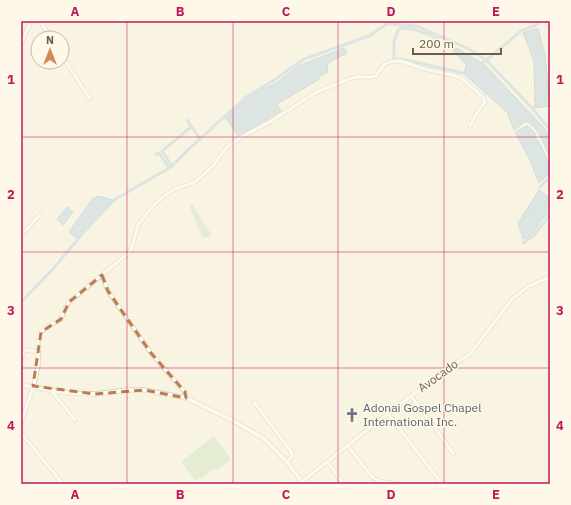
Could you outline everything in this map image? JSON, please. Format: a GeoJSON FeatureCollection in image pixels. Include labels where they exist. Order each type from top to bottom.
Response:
{"type":"FeatureCollection","features":[{"type":"Feature","properties":{"kind":"street"},"geometry":{"type":"LineString","coordinates":[[21,44],[31,21]]}},
{"type":"Feature","properties":{"kind":"street"},"geometry":{"type":"LineString","coordinates":[[40,21],[46,30]]}},
{"type":"Feature","properties":{"kind":"street"},"geometry":{"type":"LineString","coordinates":[[21,422],[38,368],[38,338],[41,332],[48,326],[61,319],[66,306],[70,302],[131,251],[138,225],[153,206],[175,189],[194,182],[213,166],[226,148],[240,138],[317,92],[349,79],[363,77],[372,78],[376,76],[384,65],[389,62],[401,60],[424,69],[452,75],[467,82],[484,97],[484,104],[476,114],[470,126]]}},
{"type":"Feature","properties":{"kind":"street"},"geometry":{"type":"LineString","coordinates":[[70,68],[90,99]]}},
{"type":"Feature","properties":{"kind":"street"},"geometry":{"type":"LineString","coordinates":[[21,235],[40,215]]}},
{"type":"Feature","properties":{"kind":"street"},"geometry":{"type":"LineString","coordinates":[[102,275],[108,291],[150,353],[185,392],[186,398]]}},
{"type":"Feature","properties":{"kind":"street","name":"Avocado"},"geometry":{"type":"LineString","coordinates":[[302,483],[411,396],[470,354],[512,299],[529,286],[550,277]]}},
{"type":"Feature","properties":{"kind":"street"},"geometry":{"type":"LineString","coordinates":[[21,360],[24,350],[39,352]]}},
{"type":"Feature","properties":{"kind":"street"},"geometry":{"type":"LineString","coordinates":[[21,385],[67,393],[95,394],[128,390],[144,390],[186,398],[248,428],[263,438],[287,461],[302,483]]}},
{"type":"Feature","properties":{"kind":"street"},"geometry":{"type":"LineString","coordinates":[[51,390],[75,420]]}},
{"type":"Feature","properties":{"kind":"street"},"geometry":{"type":"LineString","coordinates":[[411,396],[454,454]]}},
{"type":"Feature","properties":{"kind":"street"},"geometry":{"type":"LineString","coordinates":[[254,402],[292,453],[292,457],[287,461]]}},
{"type":"Feature","properties":{"kind":"street"},"geometry":{"type":"LineString","coordinates":[[388,414],[442,484]]}},
{"type":"Feature","properties":{"kind":"street"},"geometry":{"type":"LineString","coordinates":[[21,434],[63,484]]}},
{"type":"Feature","properties":{"kind":"street"},"geometry":{"type":"LineString","coordinates":[[348,446],[372,476],[379,481],[392,483]]}},
{"type":"Feature","properties":{"kind":"street"},"geometry":{"type":"LineString","coordinates":[[327,462],[344,484]]}},
{"type":"Feature","properties":{"kind":"highlighted area"},"geometry":{"type":"Polygon","coordinates":[[[102,275],[108,291],[151,353],[185,392],[186,398],[144,390],[95,394],[33,386],[41,332],[61,319],[69,302],[102,275]]]}},
{"type":"Feature","properties":{"kind":"green space"},"geometry":{"type":"Polygon","coordinates":[[[192,204],[212,235],[203,238],[189,205],[192,204]]]}},
{"type":"Feature","properties":{"kind":"green space"},"geometry":{"type":"Polygon","coordinates":[[[214,436],[231,459],[217,470],[215,468],[196,481],[181,462],[214,436]]]}},
{"type":"Feature","properties":{"kind":"water"},"geometry":{"type":"Polygon","coordinates":[[[538,28],[545,55],[550,106],[535,108],[534,61],[523,33],[538,28]]]}},
{"type":"Feature","properties":{"kind":"water"},"geometry":{"type":"Polygon","coordinates":[[[448,45],[484,64],[544,128],[550,137],[550,157],[541,137],[531,124],[526,121],[514,130],[507,112],[464,74],[466,65],[448,45]]]}},
{"type":"Feature","properties":{"kind":"water"},"geometry":{"type":"Polygon","coordinates":[[[344,48],[347,53],[328,63],[327,73],[319,77],[318,80],[277,104],[281,111],[239,137],[225,117],[255,93],[278,82],[298,66],[344,48]]]}},
{"type":"Feature","properties":{"kind":"water"},"geometry":{"type":"Polygon","coordinates":[[[527,126],[535,133],[536,140],[538,140],[548,161],[550,162],[550,173],[539,183],[531,162],[515,132],[527,126]]]}},
{"type":"Feature","properties":{"kind":"water"},"geometry":{"type":"Polygon","coordinates":[[[539,190],[550,198],[550,211],[542,220],[527,209],[539,190]]]}},
{"type":"Feature","properties":{"kind":"water"},"geometry":{"type":"Polygon","coordinates":[[[99,196],[112,200],[77,238],[69,232],[93,198],[99,196]]]}},
{"type":"Feature","properties":{"kind":"water"},"geometry":{"type":"Polygon","coordinates":[[[67,207],[73,212],[63,225],[57,219],[67,207]]]}},
{"type":"Feature","properties":{"kind":"water"},"geometry":{"type":"Polygon","coordinates":[[[526,210],[541,221],[531,234],[523,239],[518,224],[526,210]]]}},
{"type":"Feature","properties":{"kind":"waterway"},"geometry":{"type":"LineString","coordinates":[[21,38],[28,21]]}},
{"type":"Feature","properties":{"kind":"waterway"},"geometry":{"type":"LineString","coordinates":[[484,62],[521,31],[538,24],[538,21]]}},
{"type":"Feature","properties":{"kind":"waterway"},"geometry":{"type":"LineString","coordinates":[[21,302],[53,269],[83,233],[114,200],[171,167],[246,97],[276,79],[304,59],[369,36],[387,24],[417,26],[469,49],[486,60],[533,109],[550,130]]}},
{"type":"Feature","properties":{"kind":"waterway"},"geometry":{"type":"LineString","coordinates":[[413,25],[413,29],[401,28],[398,30],[394,42],[394,59],[401,59],[463,73]]}},
{"type":"Feature","properties":{"kind":"waterway"},"geometry":{"type":"LineString","coordinates":[[413,29],[430,35],[436,39],[441,36]]}},
{"type":"Feature","properties":{"kind":"waterway"},"geometry":{"type":"LineString","coordinates":[[187,120],[200,139]]}},
{"type":"Feature","properties":{"kind":"waterway"},"geometry":{"type":"LineString","coordinates":[[172,166],[162,151],[191,127]]}},
{"type":"Feature","properties":{"kind":"waterway"},"geometry":{"type":"LineString","coordinates":[[156,154],[159,153],[168,166],[168,169]]}},
{"type":"Feature","properties":{"kind":"waterway"},"geometry":{"type":"LineString","coordinates":[[540,187],[550,177]]}},
{"type":"Feature","properties":{"kind":"waterway"},"geometry":{"type":"LineString","coordinates":[[523,243],[534,235],[550,215]]}},
{"type":"Feature","properties":{"kind":"place","name":"Adonai Gospel Chapel International Inc."},"geometry":{"type":"Point","coordinates":[352,415]}}]}
